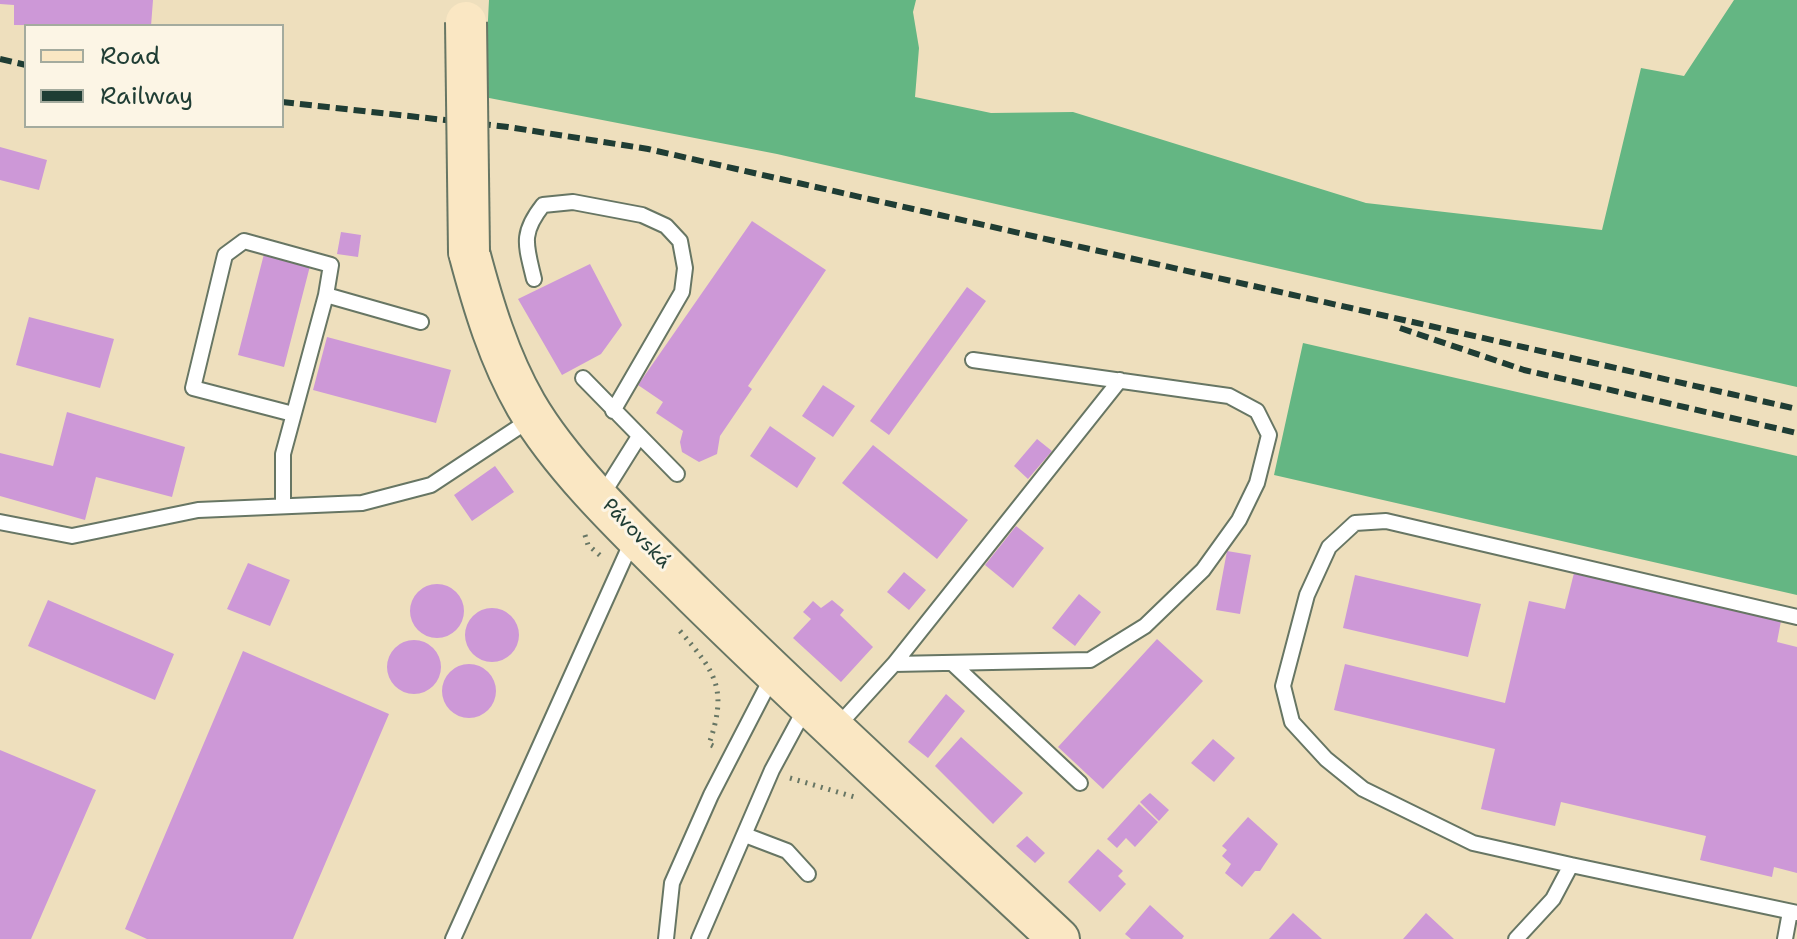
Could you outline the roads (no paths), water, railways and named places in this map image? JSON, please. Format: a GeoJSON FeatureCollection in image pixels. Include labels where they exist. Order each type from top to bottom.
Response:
{"type":"FeatureCollection","features":[{"type":"Feature","properties":{"kind":"street","name":"Pávovská"},"geometry":{"type":"LineString","coordinates":[[467,11],[469,252],[485,311],[535,417],[635,535],[774,674],[1059,939]]}},
{"type":"Feature","properties":{"kind":"lane"},"geometry":{"type":"LineString","coordinates":[[534,279],[524,238],[543,205],[573,202],[642,215],[666,226],[680,241],[685,268],[682,292],[613,411]]}},
{"type":"Feature","properties":{"kind":"lane"},"geometry":{"type":"LineString","coordinates":[[283,504],[283,454],[326,295],[331,265],[244,241],[225,255],[193,388],[293,414]]}},
{"type":"Feature","properties":{"kind":"lane"},"geometry":{"type":"LineString","coordinates":[[326,295],[421,322]]}},
{"type":"Feature","properties":{"kind":"lane"},"geometry":{"type":"LineString","coordinates":[[894,664],[1090,660],[1145,626],[1203,570],[1239,520],[1257,483],[1269,435],[1257,411],[1229,396],[973,360]]}},
{"type":"Feature","properties":{"kind":"lane"},"geometry":{"type":"LineString","coordinates":[[583,378],[638,438],[677,474]]}},
{"type":"Feature","properties":{"kind":"lane"},"geometry":{"type":"LineString","coordinates":[[699,939],[772,770],[821,718],[894,664],[1120,380]]}},
{"type":"Feature","properties":{"kind":"lane"},"geometry":{"type":"LineString","coordinates":[[0,522],[72,536],[198,510],[362,503],[431,485],[535,417]]}},
{"type":"Feature","properties":{"kind":"lane"},"geometry":{"type":"LineString","coordinates":[[600,497],[638,438]]}},
{"type":"Feature","properties":{"kind":"lane"},"geometry":{"type":"LineString","coordinates":[[1785,939],[1794,912],[1473,843],[1363,789],[1326,759],[1292,722],[1283,686],[1307,595],[1329,547],[1355,523],[1386,521],[1797,617]]}},
{"type":"Feature","properties":{"kind":"lane"},"geometry":{"type":"LineString","coordinates":[[453,939],[635,535]]}},
{"type":"Feature","properties":{"kind":"lane"},"geometry":{"type":"LineString","coordinates":[[952,663],[1080,783]]}},
{"type":"Feature","properties":{"kind":"lane"},"geometry":{"type":"LineString","coordinates":[[666,939],[672,883],[711,795],[774,674]]}},
{"type":"Feature","properties":{"kind":"lane"},"geometry":{"type":"LineString","coordinates":[[745,835],[787,851],[808,874]]}},
{"type":"Feature","properties":{"kind":"lane"},"geometry":{"type":"LineString","coordinates":[[1516,939],[1553,899],[1571,865]]}},
{"type":"Feature","properties":{"kind":"railway"},"geometry":{"type":"LineString","coordinates":[[0,59],[24,65]]}},
{"type":"Feature","properties":{"kind":"railway"},"geometry":{"type":"LineString","coordinates":[[284,102],[508,127],[648,149],[1797,409]]}},
{"type":"Feature","properties":{"kind":"railway"},"geometry":{"type":"LineString","coordinates":[[1400,328],[1524,370],[1797,433]]}}]}
